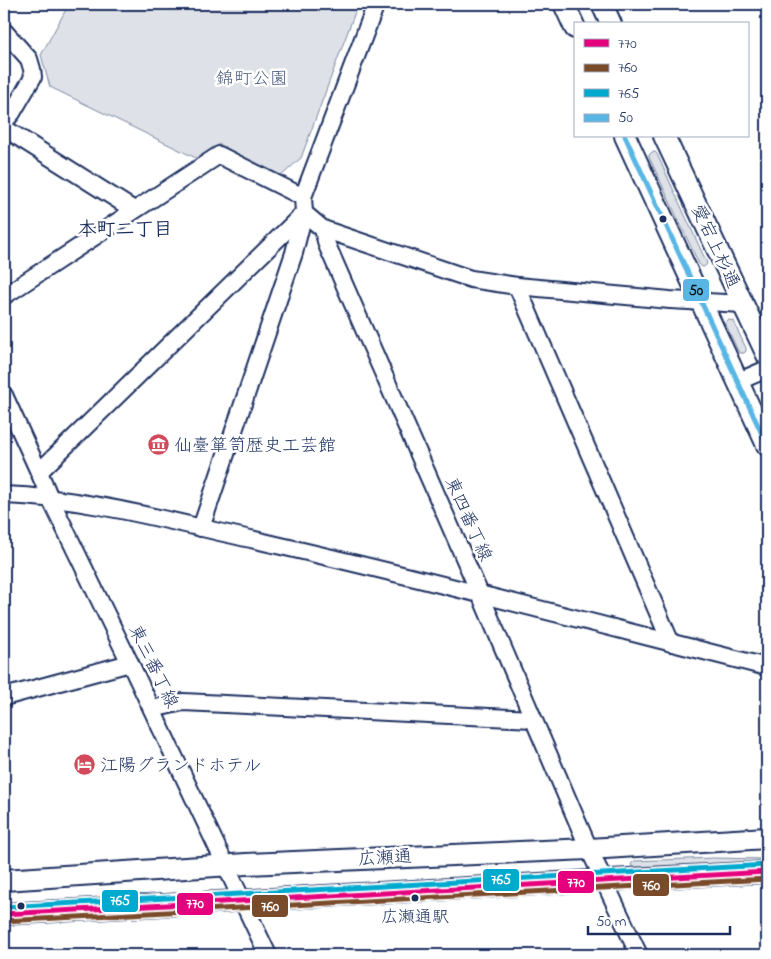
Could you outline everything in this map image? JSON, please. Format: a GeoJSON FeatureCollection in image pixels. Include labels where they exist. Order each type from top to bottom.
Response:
{"type":"FeatureCollection","features":[{"type":"Feature","properties":{"kind":"street"},"geometry":{"type":"LineString","coordinates":[[201,528],[294,253],[304,205],[376,4]]}},
{"type":"Feature","properties":{"kind":"street"},"geometry":{"type":"LineString","coordinates":[[564,4],[574,26]]}},
{"type":"Feature","properties":{"kind":"street"},"geometry":{"type":"LineString","coordinates":[[602,4],[610,22]]}},
{"type":"Feature","properties":{"kind":"street"},"geometry":{"type":"LineString","coordinates":[[4,31],[29,59],[33,77],[12,113],[4,122]]}},
{"type":"Feature","properties":{"kind":"street"},"geometry":{"type":"LineString","coordinates":[[4,128],[134,210],[4,296]]}},
{"type":"Feature","properties":{"kind":"street","name":"愛宕上杉通"},"geometry":{"type":"LineString","coordinates":[[626,138],[767,445]]}},
{"type":"Feature","properties":{"kind":"street","name":"愛宕上杉通"},"geometry":{"type":"LineString","coordinates":[[665,138],[767,355]]}},
{"type":"Feature","properties":{"kind":"street","name":"東四番丁線"},"geometry":{"type":"LineString","coordinates":[[134,210],[219,155],[304,205],[323,230],[327,245],[480,594],[588,849],[604,881]]}},
{"type":"Feature","properties":{"kind":"street"},"geometry":{"type":"LineString","coordinates":[[39,472],[304,205]]}},
{"type":"Feature","properties":{"kind":"street"},"geometry":{"type":"LineString","coordinates":[[323,230],[471,279],[518,286],[660,299],[743,304]]}},
{"type":"Feature","properties":{"kind":"street"},"geometry":{"type":"LineString","coordinates":[[518,286],[671,643]]}},
{"type":"Feature","properties":{"kind":"street"},"geometry":{"type":"LineString","coordinates":[[739,381],[767,369]]}},
{"type":"Feature","properties":{"kind":"street","name":"東三番丁線"},"geometry":{"type":"LineString","coordinates":[[4,395],[50,498],[268,955]]}},
{"type":"Feature","properties":{"kind":"street"},"geometry":{"type":"LineString","coordinates":[[4,495],[50,498],[123,510],[309,552],[767,667]]}},
{"type":"Feature","properties":{"kind":"street"},"geometry":{"type":"LineString","coordinates":[[4,697],[130,663]]}},
{"type":"Feature","properties":{"kind":"street"},"geometry":{"type":"LineString","coordinates":[[152,709],[183,702],[533,719]]}},
{"type":"Feature","properties":{"kind":"street","name":"広瀬通"},"geometry":{"type":"LineString","coordinates":[[4,880],[225,865],[588,849],[767,838]]}},
{"type":"Feature","properties":{"kind":"street","name":"広瀬通"},"geometry":{"type":"LineString","coordinates":[[4,914],[767,872]]}},
{"type":"Feature","properties":{"kind":"street"},"geometry":{"type":"LineString","coordinates":[[604,881],[639,955]]}},
{"type":"Feature","properties":{"kind":"green space","name":"錦町公園"},"geometry":{"type":"Polygon","coordinates":[[[69,4],[358,4],[301,158],[279,178],[219,144],[198,159],[50,87],[41,55],[69,4]]]}},
{"type":"Feature","properties":{"kind":"green space"},"geometry":{"type":"Polygon","coordinates":[[[652,152],[657,154],[706,261],[707,264],[704,267],[699,264],[649,157],[652,152]]]}},
{"type":"Feature","properties":{"kind":"green space"},"geometry":{"type":"Polygon","coordinates":[[[726,321],[733,321],[746,348],[744,353],[738,351],[726,325],[726,321]]]}},
{"type":"Feature","properties":{"kind":"green space"},"geometry":{"type":"Polygon","coordinates":[[[713,858],[767,859],[767,861],[634,868],[631,865],[634,861],[713,858]]]}},
{"type":"Feature","properties":{"kind":"transit line","name":"50"},"geometry":{"type":"LineString","coordinates":[[626,138],[767,445]]}},
{"type":"Feature","properties":{"kind":"transit line","name":"765"},"geometry":{"type":"LineString","coordinates":[[4,907],[767,865]]}},
{"type":"Feature","properties":{"kind":"transit line","name":"770"},"geometry":{"type":"LineString","coordinates":[[4,914],[767,872]]}},
{"type":"Feature","properties":{"kind":"transit line","name":"760"},"geometry":{"type":"LineString","coordinates":[[4,921],[767,879]]}},
{"type":"Feature","properties":{"kind":"place","name":"仙臺箪笥歴史工芸館"},"geometry":{"type":"Point","coordinates":[158,445]}},
{"type":"Feature","properties":{"kind":"place","name":"江陽グランドホテル"},"geometry":{"type":"Point","coordinates":[84,765]}},
{"type":"Feature","properties":{"kind":"place","name":"広瀬通駅"},"geometry":{"type":"Point","coordinates":[415,898]}},
{"type":"Feature","properties":{"kind":"district","name":"本町二丁目"},"geometry":{"type":"Point","coordinates":[125,228]}}]}
